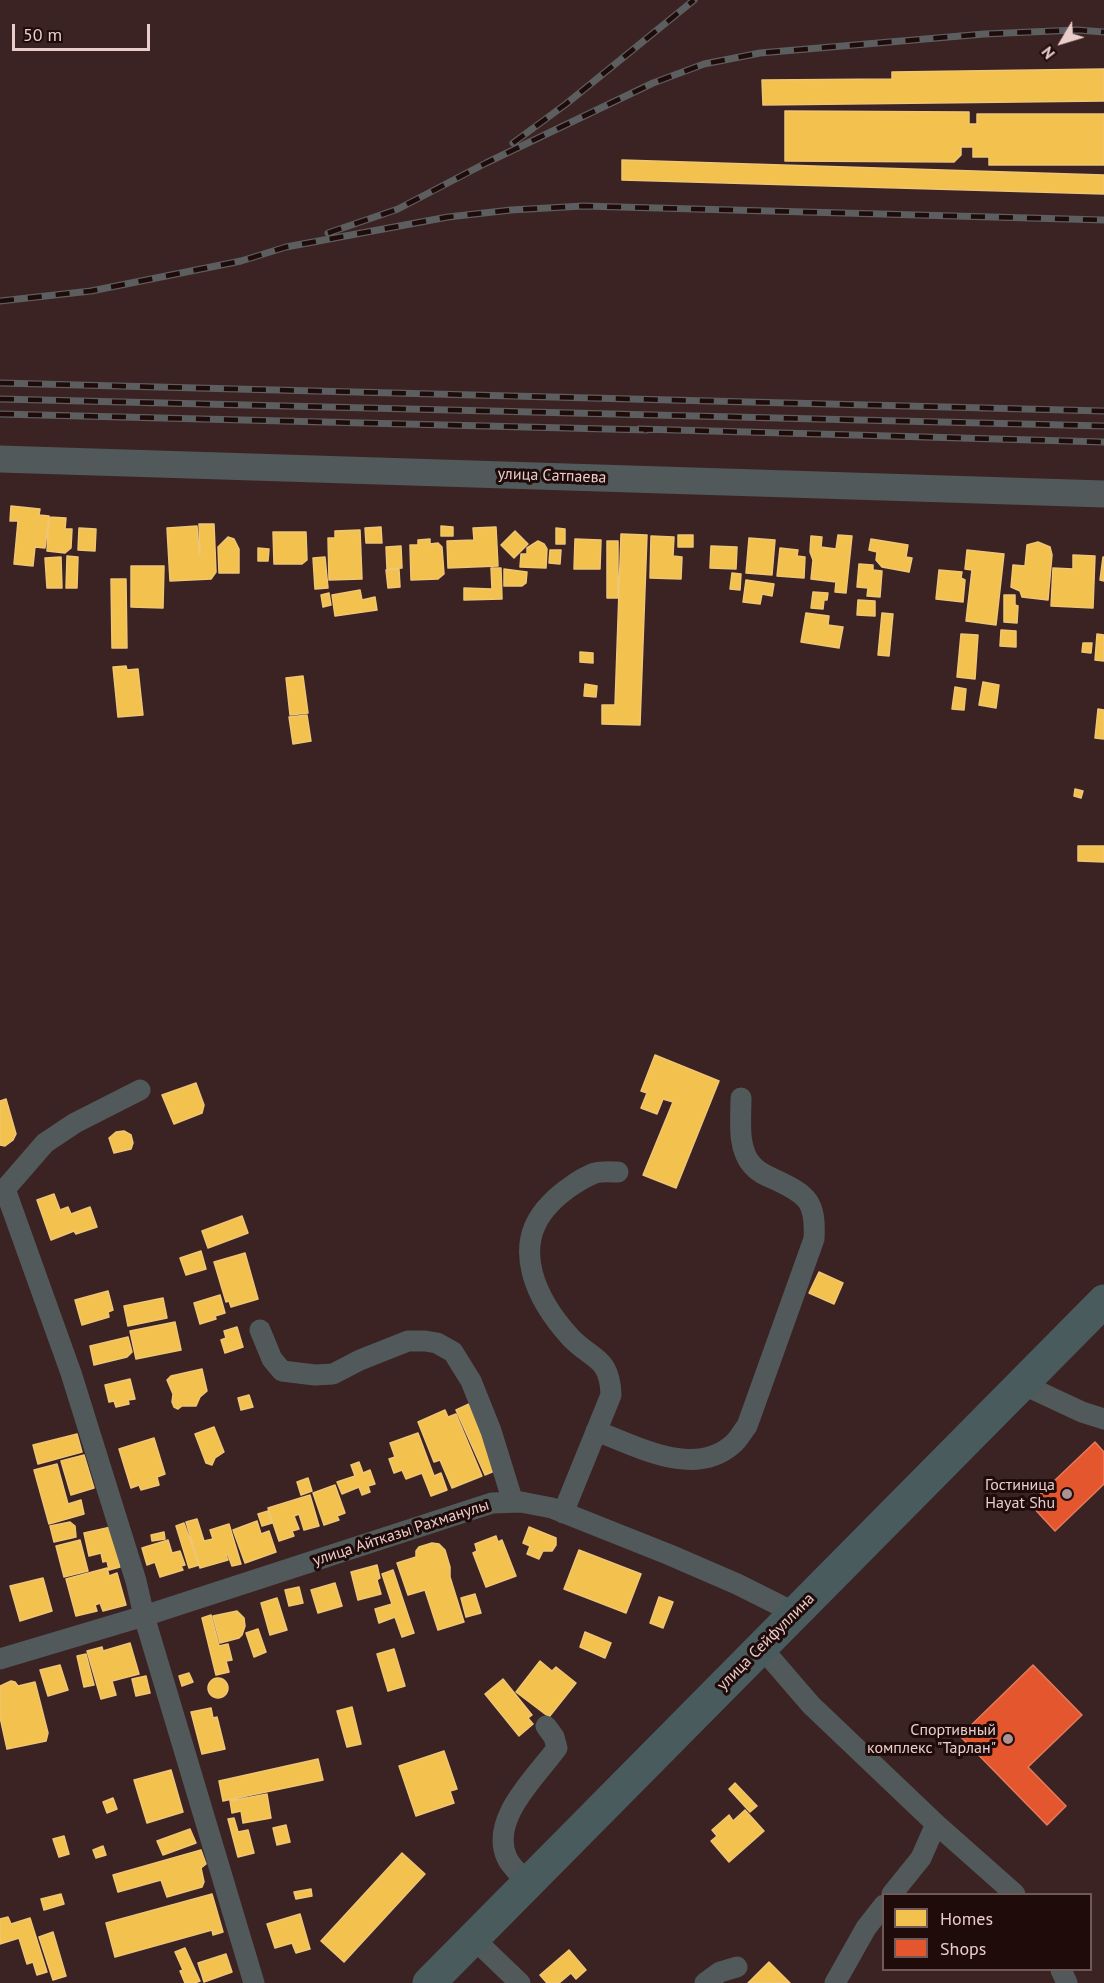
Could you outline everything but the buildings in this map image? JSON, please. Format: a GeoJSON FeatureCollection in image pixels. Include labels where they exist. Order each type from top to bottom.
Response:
{"type":"FeatureCollection","features":[{"type":"Feature","properties":{"kind":"main road","name":"улица Сейфуллина"},"geometry":{"type":"LineString","coordinates":[[429,1983],[1104,1301]]}},
{"type":"Feature","properties":{"kind":"street","name":"улица Сатпаева"},"geometry":{"type":"LineString","coordinates":[[0,459],[1104,494]]}},
{"type":"Feature","properties":{"kind":"street"},"geometry":{"type":"LineString","coordinates":[[140,1090],[75,1123],[45,1143],[3,1190],[71,1373],[136,1581],[144,1616],[254,1983]]}},
{"type":"Feature","properties":{"kind":"street"},"geometry":{"type":"LineString","coordinates":[[596,1431],[673,1459],[698,1459],[720,1453],[734,1443],[747,1426],[814,1239],[815,1222],[810,1202],[803,1195],[751,1165],[741,1137],[741,1098]]}},
{"type":"Feature","properties":{"kind":"street"},"geometry":{"type":"LineString","coordinates":[[563,1513],[611,1395],[611,1381],[598,1358],[572,1338],[554,1316],[538,1287],[530,1266],[528,1250],[534,1227],[543,1211],[559,1194],[596,1173],[618,1172]]}},
{"type":"Feature","properties":{"kind":"street"},"geometry":{"type":"LineString","coordinates":[[260,1330],[272,1359],[282,1371],[295,1373],[333,1374],[360,1360],[408,1341],[431,1342],[453,1352],[471,1381],[491,1431],[513,1503]]}},
{"type":"Feature","properties":{"kind":"street"},"geometry":{"type":"LineString","coordinates":[[1022,1384],[1082,1412],[1104,1419]]}},
{"type":"Feature","properties":{"kind":"street","name":"улица Айтказы Рахманулы"},"geometry":{"type":"LineString","coordinates":[[0,1659],[144,1616],[492,1503],[552,1508],[670,1555],[737,1584],[795,1613]]}},
{"type":"Feature","properties":{"kind":"street"},"geometry":{"type":"LineString","coordinates":[[761,1647],[811,1705],[936,1824],[1014,1893]]}},
{"type":"Feature","properties":{"kind":"street"},"geometry":{"type":"LineString","coordinates":[[528,1883],[508,1860],[502,1846],[516,1798],[557,1748],[554,1737],[546,1726]]}},
{"type":"Feature","properties":{"kind":"street"},"geometry":{"type":"LineString","coordinates":[[893,1893],[921,1858],[936,1824]]}},
{"type":"Feature","properties":{"kind":"street"},"geometry":{"type":"LineString","coordinates":[[835,1983],[866,1928],[882,1908]]}},
{"type":"Feature","properties":{"kind":"street"},"geometry":{"type":"LineString","coordinates":[[473,1938],[520,1983]]}},
{"type":"Feature","properties":{"kind":"street"},"geometry":{"type":"LineString","coordinates":[[705,1983],[720,1972],[737,1967]]}},
{"type":"Feature","properties":{"kind":"railway"},"geometry":{"type":"LineString","coordinates":[[513,143],[566,104],[694,0]]}},
{"type":"Feature","properties":{"kind":"railway"},"geometry":{"type":"LineString","coordinates":[[328,233],[398,209],[486,163],[653,83],[704,64],[760,53],[984,34],[1077,30],[1104,32]]}},
{"type":"Feature","properties":{"kind":"railway"},"geometry":{"type":"LineString","coordinates":[[0,301],[91,291],[241,261],[286,247],[448,217],[511,210],[583,206],[1104,220]]}},
{"type":"Feature","properties":{"kind":"railway"},"geometry":{"type":"LineString","coordinates":[[0,383],[1104,411]]}},
{"type":"Feature","properties":{"kind":"railway"},"geometry":{"type":"LineString","coordinates":[[0,399],[1104,426]]}},
{"type":"Feature","properties":{"kind":"railway"},"geometry":{"type":"LineString","coordinates":[[0,414],[647,430]]}},
{"type":"Feature","properties":{"kind":"railway"},"geometry":{"type":"LineString","coordinates":[[639,429],[1104,442]]}},
{"type":"Feature","properties":{"kind":"place","name":"Гостиница Hayat Shu"},"geometry":{"type":"Point","coordinates":[1067,1494]}},
{"type":"Feature","properties":{"kind":"place","name":"Спортивный комплекс \"Тарлан\""},"geometry":{"type":"Point","coordinates":[1008,1739]}}]}
